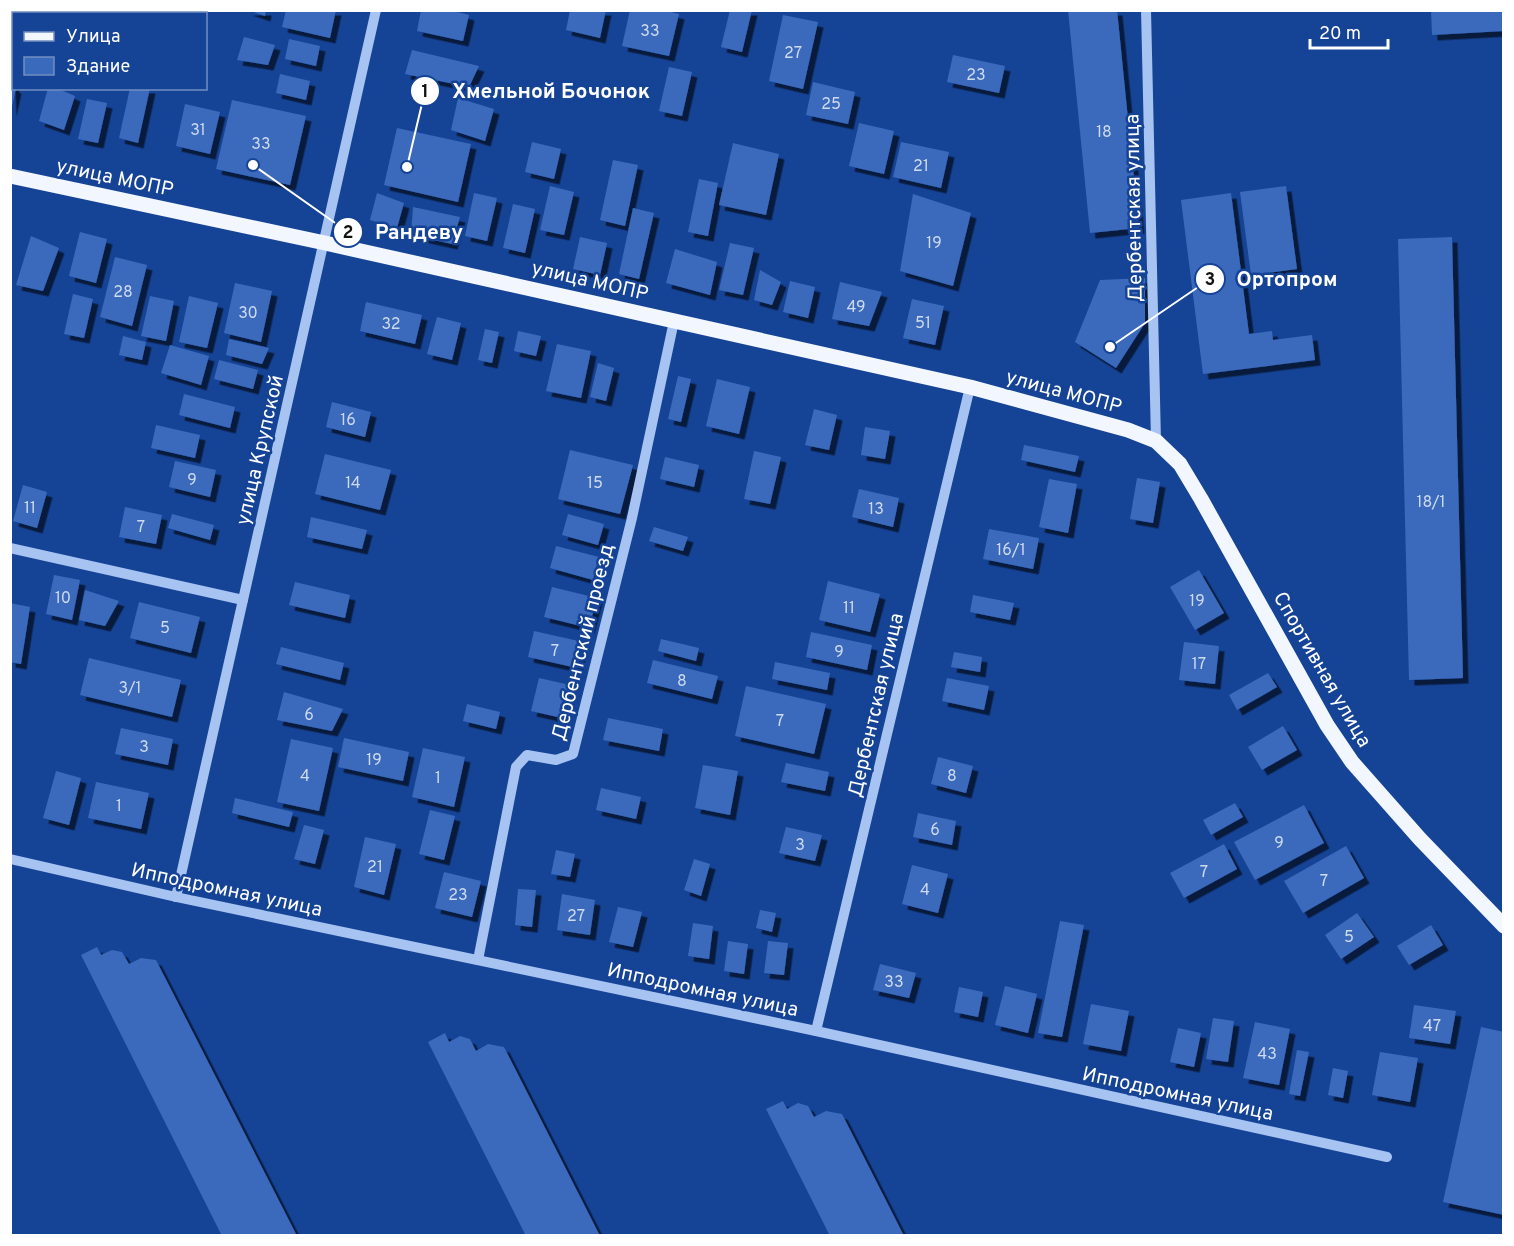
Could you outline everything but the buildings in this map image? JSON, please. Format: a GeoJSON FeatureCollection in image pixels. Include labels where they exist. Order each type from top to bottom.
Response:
{"type":"FeatureCollection","features":[{"type":"Feature","properties":{"kind":"main road","name":"улица МОПР"},"geometry":{"type":"LineString","coordinates":[[10,176],[325,243],[970,387],[1128,430],[1156,441]]}},
{"type":"Feature","properties":{"kind":"main road","name":"Спортивная улица"},"geometry":{"type":"LineString","coordinates":[[1156,441],[1180,464],[1327,725],[1352,762],[1420,839],[1503,926]]}},
{"type":"Feature","properties":{"kind":"street","name":"улица Крупской"},"geometry":{"type":"LineString","coordinates":[[176,897],[376,10]]}},
{"type":"Feature","properties":{"kind":"street","name":"Дербентская улица"},"geometry":{"type":"LineString","coordinates":[[1146,10],[1156,441]]}},
{"type":"Feature","properties":{"kind":"street","name":"Дербентский проезд"},"geometry":{"type":"LineString","coordinates":[[477,960],[516,767],[527,755],[556,760],[573,754],[632,518],[674,321]]}},
{"type":"Feature","properties":{"kind":"street","name":"Дербентская улица"},"geometry":{"type":"LineString","coordinates":[[816,1031],[970,387]]}},
{"type":"Feature","properties":{"kind":"street"},"geometry":{"type":"LineString","coordinates":[[10,548],[243,600]]}},
{"type":"Feature","properties":{"kind":"street","name":"Ипподромная улица"},"geometry":{"type":"LineString","coordinates":[[10,859],[176,897],[816,1031],[1387,1157]]}},
{"type":"Feature","properties":{"kind":"place","name":"Рандеву"},"geometry":{"type":"Point","coordinates":[253,165]}},
{"type":"Feature","properties":{"kind":"place","name":"Хмельной Бочонок"},"geometry":{"type":"Point","coordinates":[407,167]}},
{"type":"Feature","properties":{"kind":"place","name":"Ортопром"},"geometry":{"type":"Point","coordinates":[1110,347]}}]}
